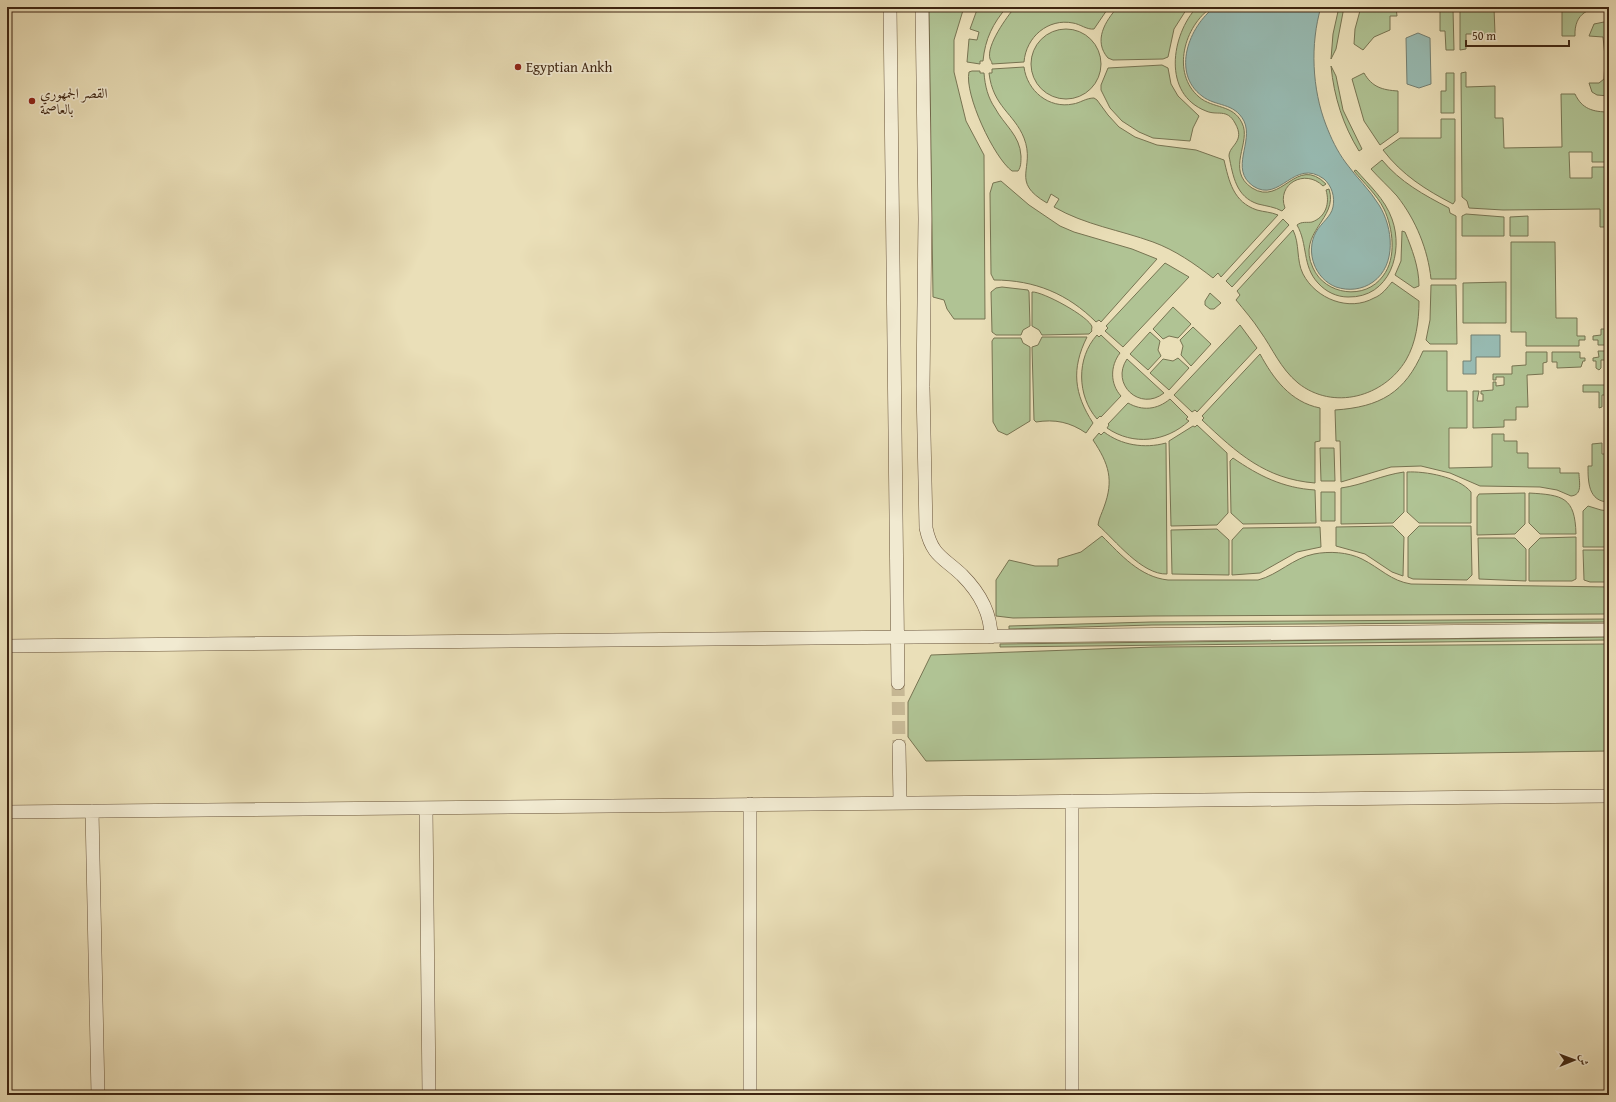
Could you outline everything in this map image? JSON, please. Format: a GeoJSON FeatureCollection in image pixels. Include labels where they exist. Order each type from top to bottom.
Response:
{"type":"FeatureCollection","features":[{"type":"Feature","properties":{"kind":"street"},"geometry":{"type":"LineString","coordinates":[[890,7],[898,683]]}},
{"type":"Feature","properties":{"kind":"street"},"geometry":{"type":"LineString","coordinates":[[922,7],[924,211],[923,387],[926,528],[930,543],[939,556],[961,575],[981,600],[988,616],[991,637]]}},
{"type":"Feature","properties":{"kind":"street"},"geometry":{"type":"LineString","coordinates":[[7,646],[1609,630]]}},
{"type":"Feature","properties":{"kind":"street"},"geometry":{"type":"LineString","coordinates":[[899,746],[900,802]]}},
{"type":"Feature","properties":{"kind":"street"},"geometry":{"type":"LineString","coordinates":[[7,812],[1609,796]]}},
{"type":"Feature","properties":{"kind":"street"},"geometry":{"type":"LineString","coordinates":[[1072,801],[1072,1095]]}},
{"type":"Feature","properties":{"kind":"street"},"geometry":{"type":"LineString","coordinates":[[750,804],[750,1095]]}},
{"type":"Feature","properties":{"kind":"street"},"geometry":{"type":"LineString","coordinates":[[426,808],[429,1095]]}},
{"type":"Feature","properties":{"kind":"street"},"geometry":{"type":"LineString","coordinates":[[92,811],[98,1095]]}},
{"type":"Feature","properties":{"kind":"green space"},"geometry":{"type":"Polygon","coordinates":[[[929,7],[964,7],[954,40],[954,72],[966,121],[984,155],[985,319],[954,319],[947,309],[944,300],[933,297],[929,7]]]}},
{"type":"Feature","properties":{"kind":"green space"},"geometry":{"type":"Polygon","coordinates":[[[978,7],[1007,7],[990,32],[983,61],[980,61],[980,64],[967,62],[969,39],[977,40],[979,32],[970,29],[978,7]]]}},
{"type":"Feature","properties":{"kind":"green space"},"geometry":{"type":"Polygon","coordinates":[[[1015,7],[1109,7],[1094,29],[1089,29],[1073,23],[1055,23],[1040,31],[1034,37],[1029,45],[1024,62],[992,64],[990,59],[991,46],[1003,24],[1015,7]]]}},
{"type":"Feature","properties":{"kind":"green space"},"geometry":{"type":"Polygon","coordinates":[[[1118,7],[1188,7],[1174,29],[1168,57],[1163,59],[1113,60],[1108,58],[1101,45],[1102,31],[1109,18],[1118,7]]]}},
{"type":"Feature","properties":{"kind":"green space"},"geometry":{"type":"Polygon","coordinates":[[[1197,7],[1212,7],[1202,15],[1188,37],[1184,50],[1183,63],[1185,75],[1190,87],[1199,97],[1204,101],[1233,113],[1242,123],[1244,139],[1240,173],[1244,181],[1252,188],[1263,192],[1272,191],[1297,177],[1306,175],[1315,176],[1326,184],[1323,186],[1308,178],[1294,181],[1288,186],[1285,192],[1283,199],[1285,208],[1282,211],[1251,201],[1240,191],[1234,178],[1229,156],[1231,149],[1239,135],[1238,129],[1232,118],[1222,113],[1206,111],[1192,103],[1182,92],[1177,78],[1175,63],[1177,48],[1181,33],[1188,19],[1197,7]]]}},
{"type":"Feature","properties":{"kind":"green space"},"geometry":{"type":"Polygon","coordinates":[[[1339,7],[1344,7],[1336,49],[1331,59],[1333,34],[1339,7]]]}},
{"type":"Feature","properties":{"kind":"green space"},"geometry":{"type":"Polygon","coordinates":[[[1361,7],[1396,7],[1397,16],[1390,16],[1390,30],[1374,37],[1363,50],[1354,44],[1355,29],[1361,7]]]}},
{"type":"Feature","properties":{"kind":"green space"},"geometry":{"type":"Polygon","coordinates":[[[1460,7],[1494,8],[1495,34],[1466,34],[1466,49],[1460,50],[1460,7]]]}},
{"type":"Feature","properties":{"kind":"green space"},"geometry":{"type":"Polygon","coordinates":[[[1562,7],[1602,7],[1589,10],[1580,17],[1575,28],[1575,36],[1562,36],[1562,7]]]}},
{"type":"Feature","properties":{"kind":"green space"},"geometry":{"type":"Polygon","coordinates":[[[1440,9],[1453,9],[1454,50],[1446,50],[1445,31],[1440,31],[1440,9]]]}},
{"type":"Feature","properties":{"kind":"green space"},"geometry":{"type":"Polygon","coordinates":[[[1609,21],[1609,56],[1605,56],[1603,37],[1589,36],[1594,24],[1609,21]]]}},
{"type":"Feature","properties":{"kind":"green space"},"geometry":{"type":"Polygon","coordinates":[[[1066,29],[1079,32],[1091,39],[1098,51],[1101,64],[1098,77],[1091,89],[1079,96],[1066,99],[1053,96],[1041,89],[1034,77],[1031,64],[1034,51],[1041,39],[1053,32],[1066,29]]]}},
{"type":"Feature","properties":{"kind":"green space"},"geometry":{"type":"Polygon","coordinates":[[[1605,62],[1609,62],[1609,96],[1597,95],[1592,92],[1589,83],[1599,83],[1604,79],[1605,62]]]}},
{"type":"Feature","properties":{"kind":"green space"},"geometry":{"type":"Polygon","coordinates":[[[1162,65],[1168,68],[1171,84],[1178,96],[1199,116],[1193,128],[1190,141],[1153,138],[1139,132],[1122,121],[1110,108],[1101,90],[1101,85],[1108,68],[1162,65]]]}},
{"type":"Feature","properties":{"kind":"green space"},"geometry":{"type":"Polygon","coordinates":[[[1331,66],[1336,76],[1343,110],[1362,149],[1359,151],[1348,131],[1340,110],[1334,89],[1331,66]]]}},
{"type":"Feature","properties":{"kind":"green space"},"geometry":{"type":"Polygon","coordinates":[[[1024,67],[1026,76],[1034,91],[1048,101],[1064,105],[1094,98],[1119,127],[1135,137],[1157,145],[1196,150],[1224,160],[1233,190],[1242,202],[1257,210],[1278,215],[1221,277],[1218,273],[1213,278],[1184,258],[1161,245],[1090,223],[1054,207],[1059,199],[1051,194],[1047,203],[1029,188],[1026,181],[1027,149],[1024,138],[1020,129],[999,102],[991,85],[989,73],[992,73],[992,69],[1024,67]]]}},
{"type":"Feature","properties":{"kind":"green space"},"geometry":{"type":"Polygon","coordinates":[[[980,71],[980,73],[984,73],[990,100],[1018,142],[1021,162],[1018,171],[1012,171],[1005,164],[989,140],[982,125],[971,95],[969,72],[980,71]]]}},
{"type":"Feature","properties":{"kind":"green space"},"geometry":{"type":"Polygon","coordinates":[[[1466,72],[1466,87],[1495,86],[1495,118],[1503,118],[1504,148],[1562,147],[1561,94],[1575,94],[1581,103],[1589,109],[1609,112],[1609,162],[1592,162],[1592,152],[1569,152],[1570,178],[1592,178],[1592,167],[1609,167],[1609,214],[1605,214],[1605,227],[1600,227],[1600,209],[1503,210],[1469,208],[1467,201],[1462,197],[1461,73],[1466,72]]]}},
{"type":"Feature","properties":{"kind":"green space"},"geometry":{"type":"Polygon","coordinates":[[[1364,73],[1374,85],[1382,89],[1398,91],[1398,132],[1380,145],[1364,121],[1352,79],[1364,73]]]}},
{"type":"Feature","properties":{"kind":"green space"},"geometry":{"type":"Polygon","coordinates":[[[1446,73],[1454,73],[1454,113],[1441,113],[1441,91],[1446,91],[1446,73]]]}},
{"type":"Feature","properties":{"kind":"green space"},"geometry":{"type":"Polygon","coordinates":[[[1441,119],[1455,119],[1455,201],[1453,204],[1415,181],[1398,167],[1383,150],[1400,138],[1441,138],[1441,119]]]}},
{"type":"Feature","properties":{"kind":"green space"},"geometry":{"type":"Polygon","coordinates":[[[1382,160],[1397,175],[1422,193],[1449,208],[1450,213],[1456,216],[1456,279],[1431,279],[1424,246],[1410,215],[1397,196],[1371,169],[1382,160]]]}},
{"type":"Feature","properties":{"kind":"green space"},"geometry":{"type":"Polygon","coordinates":[[[1356,170],[1376,193],[1389,212],[1395,232],[1396,245],[1390,271],[1384,281],[1374,290],[1362,295],[1344,297],[1328,291],[1318,283],[1313,276],[1307,262],[1303,240],[1297,225],[1312,222],[1321,217],[1327,205],[1326,190],[1329,189],[1330,200],[1328,209],[1313,235],[1310,245],[1309,256],[1313,268],[1326,284],[1346,292],[1356,292],[1375,284],[1383,276],[1390,261],[1392,243],[1390,225],[1381,204],[1354,171],[1356,170]]]}},
{"type":"Feature","properties":{"kind":"green space"},"geometry":{"type":"Polygon","coordinates":[[[1001,181],[1029,205],[1060,226],[1074,232],[1132,249],[1157,259],[1101,322],[1099,320],[1096,322],[1074,304],[1050,290],[1023,283],[994,280],[991,274],[990,193],[993,183],[1001,181]]]}},
{"type":"Feature","properties":{"kind":"green space"},"geometry":{"type":"Polygon","coordinates":[[[1466,214],[1504,217],[1504,236],[1462,236],[1462,216],[1466,214]]]}},
{"type":"Feature","properties":{"kind":"green space"},"geometry":{"type":"Polygon","coordinates":[[[1528,216],[1528,236],[1510,236],[1510,217],[1528,216]]]}},
{"type":"Feature","properties":{"kind":"green space"},"geometry":{"type":"Polygon","coordinates":[[[1283,219],[1289,225],[1232,287],[1226,281],[1283,219]]]}},
{"type":"Feature","properties":{"kind":"green space"},"geometry":{"type":"Polygon","coordinates":[[[1293,230],[1297,241],[1299,263],[1303,274],[1316,290],[1325,296],[1334,301],[1344,303],[1354,304],[1364,302],[1377,297],[1392,282],[1419,301],[1416,332],[1406,360],[1396,373],[1385,383],[1371,391],[1357,396],[1342,398],[1312,392],[1298,383],[1281,365],[1265,338],[1236,300],[1240,295],[1237,291],[1293,230]]]}},
{"type":"Feature","properties":{"kind":"green space"},"geometry":{"type":"Polygon","coordinates":[[[1402,231],[1405,232],[1413,252],[1419,279],[1419,286],[1414,288],[1395,275],[1401,261],[1402,231]]]}},
{"type":"Feature","properties":{"kind":"green space"},"geometry":{"type":"Polygon","coordinates":[[[1511,242],[1555,242],[1556,318],[1577,318],[1577,336],[1585,336],[1585,340],[1579,340],[1579,346],[1526,346],[1526,332],[1511,332],[1511,242]]]}},
{"type":"Feature","properties":{"kind":"green space"},"geometry":{"type":"Polygon","coordinates":[[[1165,263],[1189,277],[1123,347],[1105,331],[1108,328],[1106,326],[1165,263]]]}},
{"type":"Feature","properties":{"kind":"green space"},"geometry":{"type":"Polygon","coordinates":[[[1506,282],[1506,323],[1463,323],[1463,283],[1506,282]]]}},
{"type":"Feature","properties":{"kind":"green space"},"geometry":{"type":"Polygon","coordinates":[[[1431,285],[1456,285],[1457,344],[1430,344],[1426,340],[1430,320],[1431,285]]]}},
{"type":"Feature","properties":{"kind":"green space"},"geometry":{"type":"Polygon","coordinates":[[[1002,287],[1028,290],[1029,292],[1030,326],[1023,330],[1021,335],[996,335],[992,332],[991,292],[996,288],[1002,287]]]}},
{"type":"Feature","properties":{"kind":"green space"},"geometry":{"type":"Polygon","coordinates":[[[1032,292],[1055,300],[1075,311],[1089,323],[1092,327],[1092,331],[1089,334],[1042,335],[1039,330],[1032,326],[1032,292]]]}},
{"type":"Feature","properties":{"kind":"green space"},"geometry":{"type":"Polygon","coordinates":[[[1210,293],[1221,303],[1214,309],[1210,309],[1205,305],[1205,301],[1210,293]]]}},
{"type":"Feature","properties":{"kind":"green space"},"geometry":{"type":"Polygon","coordinates":[[[1173,307],[1191,324],[1178,338],[1169,336],[1163,339],[1153,329],[1173,307]]]}},
{"type":"Feature","properties":{"kind":"green space"},"geometry":{"type":"Polygon","coordinates":[[[1240,325],[1257,348],[1197,412],[1195,410],[1192,412],[1174,395],[1240,325]]]}},
{"type":"Feature","properties":{"kind":"green space"},"geometry":{"type":"Polygon","coordinates":[[[1193,327],[1211,344],[1191,366],[1181,355],[1183,346],[1180,340],[1193,327]]]}},
{"type":"Feature","properties":{"kind":"green space"},"geometry":{"type":"Polygon","coordinates":[[[1601,329],[1609,329],[1609,345],[1598,345],[1598,340],[1593,340],[1593,336],[1601,335],[1601,329]]]}},
{"type":"Feature","properties":{"kind":"green space"},"geometry":{"type":"Polygon","coordinates":[[[1150,332],[1160,341],[1158,350],[1161,356],[1148,370],[1130,354],[1150,332]]]}},
{"type":"Feature","properties":{"kind":"green space"},"geometry":{"type":"Polygon","coordinates":[[[1097,335],[1099,337],[1101,335],[1120,353],[1114,364],[1113,381],[1121,396],[1101,417],[1100,416],[1097,419],[1090,410],[1086,399],[1083,388],[1082,366],[1090,344],[1097,335]]]}},
{"type":"Feature","properties":{"kind":"green space"},"geometry":{"type":"Polygon","coordinates":[[[1042,337],[1087,337],[1082,349],[1077,371],[1077,381],[1082,402],[1093,423],[1086,433],[1074,426],[1062,422],[1036,422],[1034,420],[1032,347],[1038,345],[1042,337]]]}},
{"type":"Feature","properties":{"kind":"green space"},"geometry":{"type":"Polygon","coordinates":[[[994,338],[1021,338],[1023,343],[1030,347],[1030,421],[1007,435],[998,431],[993,422],[992,341],[994,338]]]}},
{"type":"Feature","properties":{"kind":"green space"},"geometry":{"type":"Polygon","coordinates":[[[1423,351],[1447,351],[1447,391],[1467,391],[1467,428],[1449,428],[1449,468],[1492,467],[1492,434],[1504,434],[1504,441],[1517,441],[1517,453],[1528,453],[1528,468],[1560,468],[1560,473],[1579,473],[1579,491],[1575,495],[1571,496],[1557,490],[1540,487],[1480,486],[1450,473],[1421,466],[1391,467],[1341,482],[1340,441],[1336,441],[1335,410],[1365,405],[1378,401],[1389,395],[1408,378],[1423,351]]]}},
{"type":"Feature","properties":{"kind":"green space"},"geometry":{"type":"Polygon","coordinates":[[[1598,351],[1609,351],[1609,360],[1601,360],[1601,368],[1599,370],[1596,368],[1596,361],[1593,361],[1593,358],[1599,357],[1598,351]]]}},
{"type":"Feature","properties":{"kind":"green space"},"geometry":{"type":"Polygon","coordinates":[[[1526,352],[1547,352],[1547,362],[1543,363],[1543,374],[1527,375],[1528,407],[1516,407],[1516,420],[1504,420],[1504,427],[1473,428],[1473,391],[1479,391],[1477,401],[1483,401],[1483,394],[1481,394],[1481,391],[1493,390],[1493,382],[1496,382],[1496,386],[1504,385],[1504,377],[1496,377],[1496,380],[1493,380],[1493,374],[1512,374],[1512,366],[1526,365],[1526,352]]]}},
{"type":"Feature","properties":{"kind":"green space"},"geometry":{"type":"Polygon","coordinates":[[[1552,352],[1580,352],[1580,358],[1585,358],[1585,361],[1583,361],[1581,367],[1557,368],[1557,362],[1552,362],[1552,352]]]}},
{"type":"Feature","properties":{"kind":"green space"},"geometry":{"type":"Polygon","coordinates":[[[1260,354],[1277,380],[1291,395],[1309,405],[1320,408],[1320,441],[1315,442],[1315,483],[1281,476],[1267,470],[1253,462],[1227,443],[1202,420],[1204,418],[1202,416],[1260,354]]]}},
{"type":"Feature","properties":{"kind":"green space"},"geometry":{"type":"Polygon","coordinates":[[[1178,358],[1189,368],[1169,390],[1150,373],[1163,359],[1173,361],[1178,358]]]}},
{"type":"Feature","properties":{"kind":"green space"},"geometry":{"type":"Polygon","coordinates":[[[1127,359],[1164,393],[1155,398],[1146,399],[1137,397],[1130,392],[1125,386],[1122,378],[1123,368],[1127,359]]]}},
{"type":"Feature","properties":{"kind":"green space"},"geometry":{"type":"Polygon","coordinates":[[[1583,385],[1609,385],[1609,395],[1602,395],[1602,407],[1599,408],[1599,392],[1583,392],[1583,385]]]}},
{"type":"Feature","properties":{"kind":"green space"},"geometry":{"type":"Polygon","coordinates":[[[1170,399],[1188,417],[1186,419],[1189,421],[1170,433],[1160,437],[1138,439],[1117,434],[1107,428],[1109,425],[1108,424],[1128,403],[1133,406],[1149,408],[1165,403],[1170,399]]]}},
{"type":"Feature","properties":{"kind":"green space"},"geometry":{"type":"Polygon","coordinates":[[[1197,425],[1227,453],[1228,513],[1217,525],[1171,526],[1169,441],[1197,425]]]}},
{"type":"Feature","properties":{"kind":"green space"},"geometry":{"type":"Polygon","coordinates":[[[1104,432],[1118,440],[1133,445],[1149,446],[1166,443],[1167,574],[1158,573],[1139,563],[1098,525],[1109,489],[1109,480],[1103,457],[1093,440],[1099,433],[1101,435],[1104,432]]]}},
{"type":"Feature","properties":{"kind":"green space"},"geometry":{"type":"Polygon","coordinates":[[[1602,443],[1602,454],[1609,454],[1609,502],[1602,501],[1593,495],[1588,478],[1588,466],[1592,466],[1592,444],[1602,443]]]}},
{"type":"Feature","properties":{"kind":"green space"},"geometry":{"type":"Polygon","coordinates":[[[1320,448],[1334,448],[1335,481],[1321,481],[1320,448]]]}},
{"type":"Feature","properties":{"kind":"green space"},"geometry":{"type":"Polygon","coordinates":[[[1233,458],[1262,476],[1282,484],[1315,490],[1316,523],[1243,524],[1231,513],[1230,461],[1233,458]]]}},
{"type":"Feature","properties":{"kind":"green space"},"geometry":{"type":"Polygon","coordinates":[[[1404,472],[1404,512],[1393,523],[1341,524],[1341,488],[1404,472]]]}},
{"type":"Feature","properties":{"kind":"green space"},"geometry":{"type":"Polygon","coordinates":[[[1407,472],[1441,476],[1458,482],[1466,487],[1471,492],[1471,523],[1419,523],[1407,512],[1407,472]]]}},
{"type":"Feature","properties":{"kind":"green space"},"geometry":{"type":"Polygon","coordinates":[[[1321,492],[1335,492],[1335,521],[1321,521],[1321,492]]]}},
{"type":"Feature","properties":{"kind":"green space"},"geometry":{"type":"Polygon","coordinates":[[[1525,493],[1525,524],[1515,534],[1477,535],[1477,497],[1479,494],[1525,493]]]}},
{"type":"Feature","properties":{"kind":"green space"},"geometry":{"type":"Polygon","coordinates":[[[1529,493],[1551,495],[1565,500],[1570,505],[1573,512],[1576,534],[1540,534],[1529,523],[1529,493]]]}},
{"type":"Feature","properties":{"kind":"green space"},"geometry":{"type":"Polygon","coordinates":[[[1588,506],[1609,511],[1609,547],[1583,547],[1583,511],[1588,506]]]}},
{"type":"Feature","properties":{"kind":"green space"},"geometry":{"type":"Polygon","coordinates":[[[1393,526],[1404,537],[1403,576],[1392,572],[1365,554],[1336,546],[1336,527],[1393,526]]]}},
{"type":"Feature","properties":{"kind":"green space"},"geometry":{"type":"Polygon","coordinates":[[[1419,526],[1471,526],[1472,575],[1467,580],[1413,579],[1408,577],[1408,537],[1419,526]]]}},
{"type":"Feature","properties":{"kind":"green space"},"geometry":{"type":"Polygon","coordinates":[[[1320,527],[1321,547],[1297,552],[1260,573],[1232,575],[1232,540],[1243,528],[1320,527]]]}},
{"type":"Feature","properties":{"kind":"green space"},"geometry":{"type":"Polygon","coordinates":[[[1217,529],[1229,540],[1229,575],[1172,574],[1171,530],[1217,529]]]}},
{"type":"Feature","properties":{"kind":"green space"},"geometry":{"type":"Polygon","coordinates":[[[1102,536],[1140,570],[1149,575],[1168,580],[1258,580],[1265,578],[1306,556],[1332,552],[1351,555],[1362,559],[1391,577],[1411,584],[1609,587],[1609,614],[1013,618],[996,616],[996,580],[1009,560],[1035,566],[1058,566],[1058,559],[1081,552],[1102,536]]]}},
{"type":"Feature","properties":{"kind":"green space"},"geometry":{"type":"Polygon","coordinates":[[[1576,537],[1576,579],[1572,581],[1529,581],[1529,549],[1540,538],[1576,537]]]}},
{"type":"Feature","properties":{"kind":"green space"},"geometry":{"type":"Polygon","coordinates":[[[1478,538],[1515,538],[1526,549],[1526,581],[1479,579],[1478,538]]]}},
{"type":"Feature","properties":{"kind":"green space"},"geometry":{"type":"Polygon","coordinates":[[[1583,550],[1609,550],[1609,582],[1590,582],[1584,580],[1583,550]]]}},
{"type":"Feature","properties":{"kind":"green space"},"geometry":{"type":"Polygon","coordinates":[[[1609,619],[1609,622],[1152,625],[1009,629],[1009,626],[1151,622],[1609,619]]]}},
{"type":"Feature","properties":{"kind":"green space"},"geometry":{"type":"Polygon","coordinates":[[[1609,637],[1609,640],[1000,647],[1000,644],[1609,637]]]}},
{"type":"Feature","properties":{"kind":"green space"},"geometry":{"type":"Polygon","coordinates":[[[1609,644],[1609,751],[926,761],[908,737],[908,702],[931,655],[1154,647],[1609,644]]]}},
{"type":"Feature","properties":{"kind":"water"},"geometry":{"type":"Polygon","coordinates":[[[1215,7],[1321,7],[1315,36],[1314,66],[1315,82],[1321,111],[1330,135],[1340,154],[1379,205],[1384,214],[1390,235],[1389,256],[1386,266],[1381,275],[1369,285],[1355,289],[1336,287],[1322,278],[1314,264],[1312,256],[1313,240],[1316,232],[1330,214],[1333,207],[1334,199],[1327,182],[1313,174],[1304,173],[1295,176],[1271,189],[1263,190],[1253,186],[1246,179],[1243,172],[1242,164],[1246,138],[1244,121],[1240,115],[1230,108],[1202,96],[1193,86],[1187,75],[1187,50],[1191,37],[1198,26],[1206,15],[1215,7]]]}},
{"type":"Feature","properties":{"kind":"water"},"geometry":{"type":"Polygon","coordinates":[[[1418,33],[1430,38],[1431,84],[1419,88],[1407,84],[1406,38],[1418,33]]]}},
{"type":"Feature","properties":{"kind":"water"},"geometry":{"type":"Polygon","coordinates":[[[1471,335],[1500,335],[1500,357],[1476,357],[1476,374],[1463,374],[1463,361],[1471,361],[1471,335]]]}},
{"type":"Feature","properties":{"kind":"tunnel"},"geometry":{"type":"LineString","coordinates":[[898,683],[899,746]]}},
{"type":"Feature","properties":{"kind":"place","name":"Egyptian Ankh"},"geometry":{"type":"Point","coordinates":[518,67]}},
{"type":"Feature","properties":{"kind":"place","name":"القصر الجمهوري بالعاصمة"},"geometry":{"type":"Point","coordinates":[32,101]}}]}
